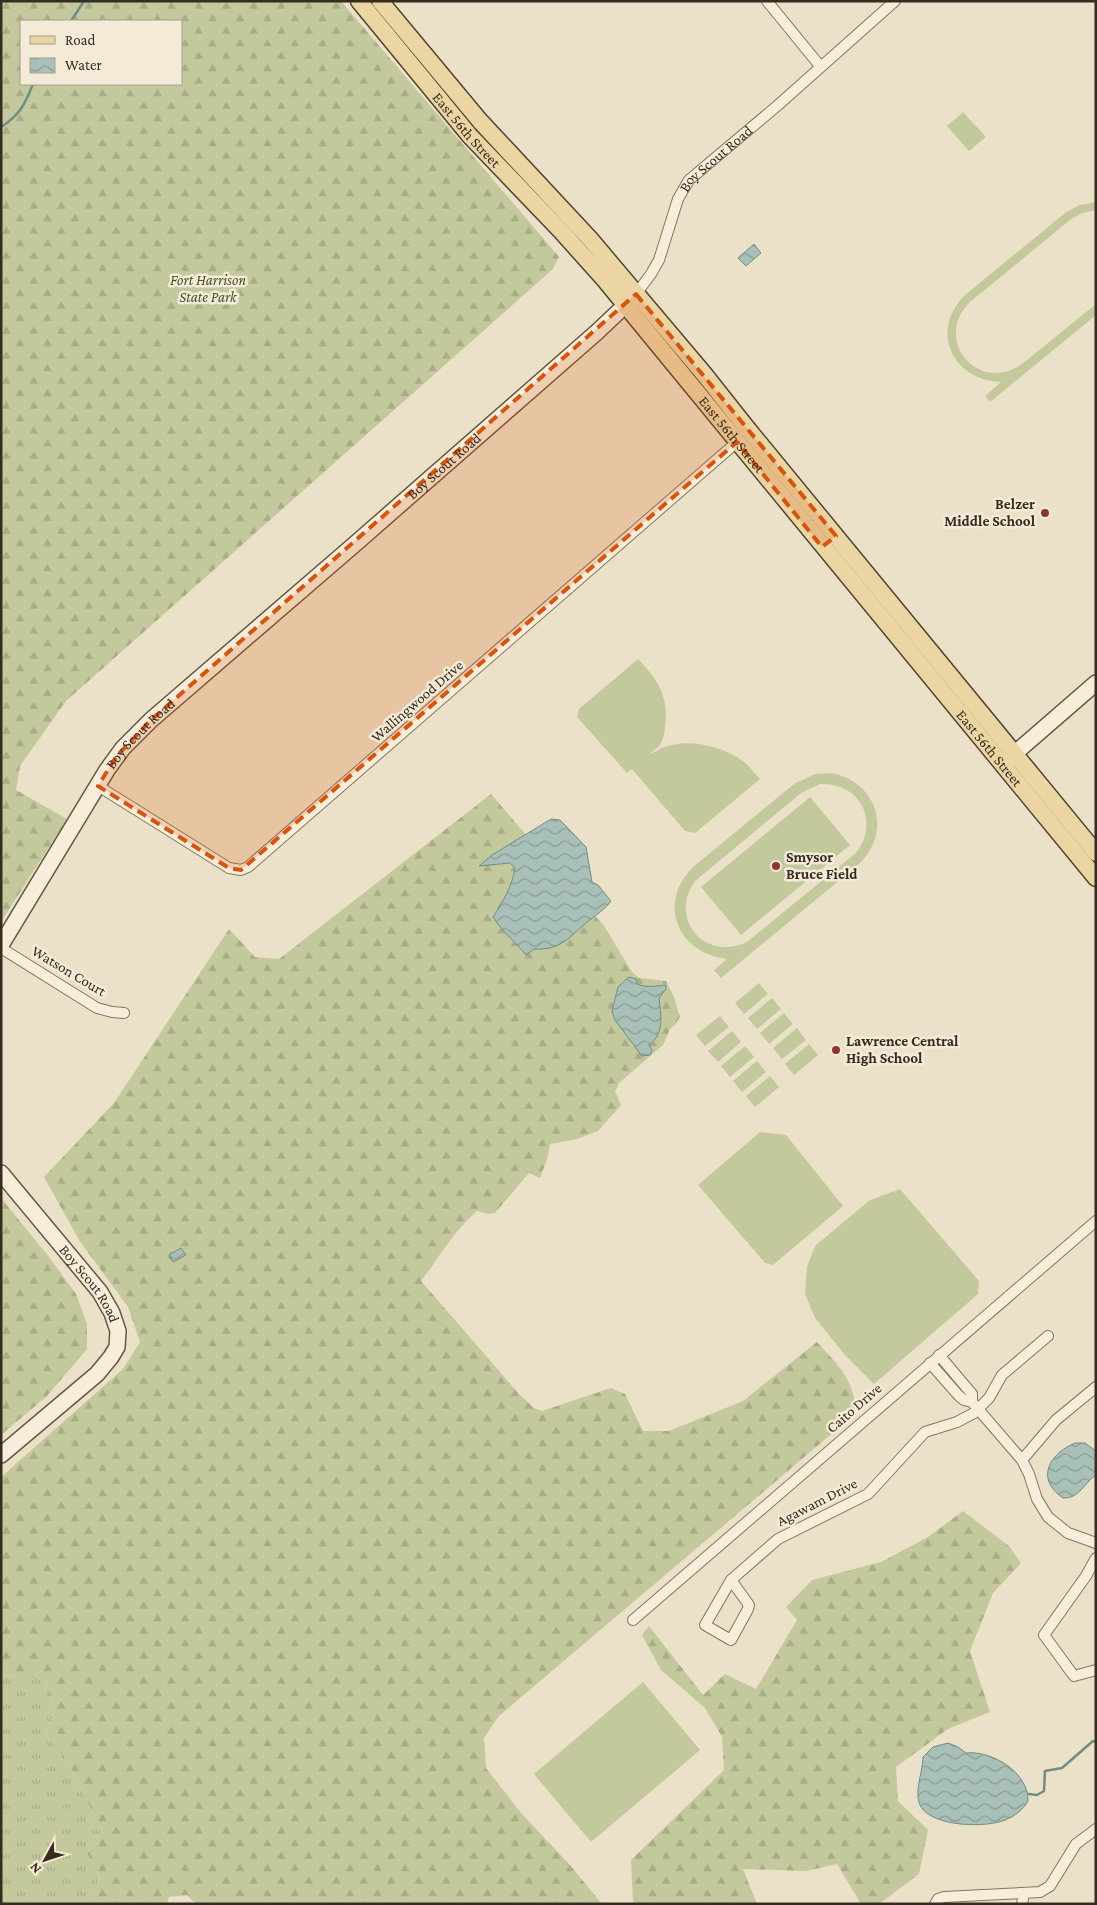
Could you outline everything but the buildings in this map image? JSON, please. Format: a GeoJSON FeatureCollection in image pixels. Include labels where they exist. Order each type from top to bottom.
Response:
{"type":"FeatureCollection","features":[{"type":"Feature","properties":{"kind":"main road","name":"East 56th Street"},"geometry":{"type":"LineString","coordinates":[[359,1],[470,136],[562,231],[604,279],[631,300],[704,374],[1096,853]]}},
{"type":"Feature","properties":{"kind":"main road","name":"East 56th Street"},"geometry":{"type":"LineString","coordinates":[[380,1],[480,121],[571,218],[737,442],[1096,878]]}},
{"type":"Feature","properties":{"kind":"street"},"geometry":{"type":"LineString","coordinates":[[767,1],[820,66]]}},
{"type":"Feature","properties":{"kind":"street","name":"Boy Scout Road"},"geometry":{"type":"LineString","coordinates":[[1,947],[98,786],[120,753],[151,720],[355,544],[631,300],[659,260],[678,199],[685,185],[895,1]]}},
{"type":"Feature","properties":{"kind":"street","name":"Wallingwood Drive"},"geometry":{"type":"LineString","coordinates":[[98,786],[229,868],[241,870],[248,867],[737,442]]}},
{"type":"Feature","properties":{"kind":"street"},"geometry":{"type":"LineString","coordinates":[[822,547],[836,536]]}},
{"type":"Feature","properties":{"kind":"street"},"geometry":{"type":"LineString","coordinates":[[1002,765],[1096,683]]}},
{"type":"Feature","properties":{"kind":"street","name":"Watson Court"},"geometry":{"type":"LineString","coordinates":[[1,947],[97,1008],[124,1013]]}},
{"type":"Feature","properties":{"kind":"street","name":"Boy Scout Road"},"geometry":{"type":"LineString","coordinates":[[1,1173],[100,1292],[112,1313],[118,1331],[118,1341],[111,1358],[97,1374],[1,1455]]}},
{"type":"Feature","properties":{"kind":"street","name":"Caito Drive"},"geometry":{"type":"LineString","coordinates":[[632,1620],[1096,1221]]}},
{"type":"Feature","properties":{"kind":"street","name":"Agawam Drive"},"geometry":{"type":"LineString","coordinates":[[731,1580],[749,1605],[731,1640],[706,1625],[731,1580],[778,1539],[868,1494],[925,1432],[957,1422],[975,1406],[989,1398],[1002,1375],[1048,1336]]}},
{"type":"Feature","properties":{"kind":"street"},"geometry":{"type":"LineString","coordinates":[[939,1355],[972,1394],[975,1406]]}},
{"type":"Feature","properties":{"kind":"street"},"geometry":{"type":"LineString","coordinates":[[930,1363],[959,1396],[975,1406],[1022,1460],[1040,1504],[1052,1521],[1068,1533],[1096,1543]]}},
{"type":"Feature","properties":{"kind":"street"},"geometry":{"type":"LineString","coordinates":[[1022,1460],[1056,1420],[1096,1387]]}},
{"type":"Feature","properties":{"kind":"street"},"geometry":{"type":"LineString","coordinates":[[1096,1558],[1086,1576],[1044,1635],[1074,1676],[1096,1670]]}},
{"type":"Feature","properties":{"kind":"street"},"geometry":{"type":"LineString","coordinates":[[935,1904],[938,1899],[944,1897],[1040,1892],[1048,1888],[1076,1844],[1096,1829]]}},
{"type":"Feature","properties":{"kind":"street"},"geometry":{"type":"LineString","coordinates":[[1022,1904],[1024,1893]]}},
{"type":"Feature","properties":{"kind":"highlighted area"},"geometry":{"type":"Polygon","coordinates":[[[636,294],[836,536],[822,547],[737,442],[241,870],[229,868],[98,786],[116,757],[151,720],[636,294]]]}},
{"type":"Feature","properties":{"kind":"green space","name":"Fort Harrison State Park"},"geometry":{"type":"Polygon","coordinates":[[[1,1],[341,1],[559,257],[553,269],[66,701],[20,766],[16,790],[67,819],[1,922],[1,1]]]}},
{"type":"Feature","properties":{"kind":"green space"},"geometry":{"type":"Polygon","coordinates":[[[963,112],[986,137],[969,151],[947,126],[963,112]]]}},
{"type":"Feature","properties":{"kind":"green space"},"geometry":{"type":"Polygon","coordinates":[[[1096,202],[1096,210],[1082,213],[1070,220],[970,302],[960,317],[956,332],[958,346],[965,358],[976,368],[990,373],[1006,372],[1022,364],[1096,304],[1096,315],[990,402],[985,396],[1001,382],[984,379],[970,373],[959,363],[951,351],[948,338],[949,324],[954,309],[965,295],[1065,213],[1080,205],[1096,202]]]}},
{"type":"Feature","properties":{"kind":"green space"},"geometry":{"type":"Polygon","coordinates":[[[638,659],[651,674],[660,689],[666,715],[662,741],[648,755],[660,749],[682,743],[704,745],[736,756],[760,779],[695,833],[685,831],[632,769],[627,773],[577,717],[579,709],[638,659]]]}},
{"type":"Feature","properties":{"kind":"green space"},"geometry":{"type":"Polygon","coordinates":[[[832,773],[848,778],[870,798],[875,810],[877,824],[875,838],[869,852],[858,865],[721,978],[714,970],[727,959],[710,955],[696,947],[685,937],[678,924],[675,910],[676,896],[682,881],[693,867],[794,784],[815,774],[832,773]],[[820,784],[801,793],[695,881],[688,895],[686,909],[689,922],[695,933],[705,942],[717,946],[732,947],[747,942],[857,852],[864,840],[866,816],[862,805],[855,796],[845,789],[834,785],[820,784]]]}},
{"type":"Feature","properties":{"kind":"green space"},"geometry":{"type":"Polygon","coordinates":[[[491,794],[604,926],[632,972],[639,978],[666,981],[674,997],[680,1017],[670,1029],[663,1045],[619,1083],[615,1091],[621,1105],[598,1131],[577,1139],[550,1144],[540,1178],[529,1173],[495,1213],[489,1214],[477,1211],[454,1236],[421,1281],[519,1394],[534,1408],[542,1411],[611,1388],[625,1394],[643,1431],[669,1431],[743,1401],[817,1342],[838,1366],[849,1383],[853,1392],[855,1414],[499,1716],[484,1738],[486,1768],[521,1813],[570,1865],[602,1904],[196,1904],[187,1895],[169,1897],[167,1904],[93,1904],[100,1878],[87,1853],[102,1831],[67,1760],[46,1735],[55,1710],[44,1679],[1,1674],[1,1477],[123,1369],[140,1342],[128,1307],[79,1240],[44,1177],[114,1103],[229,929],[255,957],[279,959],[491,794]]]}},
{"type":"Feature","properties":{"kind":"green space","name":"Smysor Bruce Field"},"geometry":{"type":"Polygon","coordinates":[[[810,797],[850,845],[741,935],[701,887],[810,797]]]}},
{"type":"Feature","properties":{"kind":"green space"},"geometry":{"type":"Polygon","coordinates":[[[759,983],[768,994],[744,1014],[735,1003],[759,983]]]}},
{"type":"Feature","properties":{"kind":"green space"},"geometry":{"type":"Polygon","coordinates":[[[772,998],[781,1009],[757,1029],[748,1018],[772,998]]]}},
{"type":"Feature","properties":{"kind":"green space"},"geometry":{"type":"Polygon","coordinates":[[[784,1013],[793,1024],[769,1044],[760,1033],[784,1013]]]}},
{"type":"Feature","properties":{"kind":"green space"},"geometry":{"type":"Polygon","coordinates":[[[720,1016],[729,1027],[705,1046],[696,1035],[720,1016]]]}},
{"type":"Feature","properties":{"kind":"green space"},"geometry":{"type":"Polygon","coordinates":[[[797,1028],[806,1040],[782,1059],[773,1048],[797,1028]]]}},
{"type":"Feature","properties":{"kind":"green space"},"geometry":{"type":"Polygon","coordinates":[[[732,1031],[741,1042],[718,1062],[708,1051],[732,1031]]]}},
{"type":"Feature","properties":{"kind":"green space"},"geometry":{"type":"Polygon","coordinates":[[[809,1044],[818,1055],[794,1075],[785,1064],[809,1044]]]}},
{"type":"Feature","properties":{"kind":"green space"},"geometry":{"type":"Polygon","coordinates":[[[745,1046],[754,1057],[730,1077],[721,1066],[745,1046]]]}},
{"type":"Feature","properties":{"kind":"green space"},"geometry":{"type":"Polygon","coordinates":[[[757,1061],[766,1072],[742,1092],[733,1081],[757,1061]]]}},
{"type":"Feature","properties":{"kind":"green space"},"geometry":{"type":"Polygon","coordinates":[[[770,1076],[779,1087],[755,1107],[746,1096],[770,1076]]]}},
{"type":"Feature","properties":{"kind":"green space"},"geometry":{"type":"Polygon","coordinates":[[[760,1132],[786,1135],[843,1206],[773,1265],[765,1263],[698,1185],[760,1132]]]}},
{"type":"Feature","properties":{"kind":"green space"},"geometry":{"type":"Polygon","coordinates":[[[900,1189],[979,1281],[978,1294],[874,1384],[845,1355],[815,1318],[805,1294],[807,1267],[815,1246],[870,1200],[900,1189]]]}},
{"type":"Feature","properties":{"kind":"green space"},"geometry":{"type":"Polygon","coordinates":[[[1,1198],[49,1257],[76,1294],[87,1324],[87,1349],[46,1397],[1,1435],[1,1198]]]}},
{"type":"Feature","properties":{"kind":"green space"},"geometry":{"type":"Polygon","coordinates":[[[963,1511],[1009,1546],[1021,1563],[993,1593],[970,1651],[990,1712],[948,1729],[896,1767],[898,1801],[928,1830],[919,1874],[879,1904],[861,1904],[837,1864],[806,1871],[743,1869],[757,1904],[635,1904],[633,1901],[631,1860],[724,1770],[722,1737],[705,1708],[661,1670],[642,1635],[649,1626],[703,1695],[725,1674],[756,1689],[797,1620],[786,1607],[812,1580],[881,1562],[928,1537],[963,1511]]]}},
{"type":"Feature","properties":{"kind":"green space"},"geometry":{"type":"Polygon","coordinates":[[[1,1674],[6,1676],[44,1678],[55,1710],[46,1735],[67,1760],[102,1831],[87,1853],[100,1878],[93,1904],[1,1904],[1,1674]]]}},
{"type":"Feature","properties":{"kind":"green space"},"geometry":{"type":"Polygon","coordinates":[[[643,1682],[700,1750],[591,1842],[534,1774],[643,1682]]]}},
{"type":"Feature","properties":{"kind":"water"},"geometry":{"type":"Polygon","coordinates":[[[754,244],[761,253],[746,266],[738,258],[754,244]]]}},
{"type":"Feature","properties":{"kind":"water"},"geometry":{"type":"Polygon","coordinates":[[[551,819],[560,820],[586,847],[592,882],[598,885],[611,901],[602,911],[560,944],[544,949],[534,949],[526,955],[504,932],[493,917],[507,894],[515,868],[510,863],[479,866],[492,855],[551,819]]]}},
{"type":"Feature","properties":{"kind":"water"},"geometry":{"type":"Polygon","coordinates":[[[629,977],[636,979],[637,984],[641,985],[666,985],[666,989],[659,998],[661,1011],[660,1029],[658,1035],[649,1045],[652,1050],[650,1055],[642,1056],[615,1020],[612,1011],[618,987],[629,977]]]}},
{"type":"Feature","properties":{"kind":"water"},"geometry":{"type":"Polygon","coordinates":[[[181,1248],[186,1255],[173,1262],[169,1255],[181,1248]]]}},
{"type":"Feature","properties":{"kind":"water"},"geometry":{"type":"Polygon","coordinates":[[[1075,1443],[1085,1443],[1096,1451],[1096,1475],[1073,1496],[1063,1498],[1054,1491],[1049,1483],[1049,1468],[1052,1460],[1058,1454],[1075,1443]]]}},
{"type":"Feature","properties":{"kind":"water"},"geometry":{"type":"Polygon","coordinates":[[[948,1743],[966,1753],[987,1755],[1007,1765],[1016,1773],[1027,1791],[1028,1801],[1024,1807],[1009,1818],[996,1823],[974,1825],[948,1822],[928,1814],[921,1807],[918,1795],[923,1757],[933,1747],[948,1743]]]}},
{"type":"Feature","properties":{"kind":"waterway"},"geometry":{"type":"LineString","coordinates":[[72,20],[84,1]]}},
{"type":"Feature","properties":{"kind":"waterway"},"geometry":{"type":"LineString","coordinates":[[1,127],[21,109],[33,85]]}},
{"type":"Feature","properties":{"kind":"waterway"},"geometry":{"type":"LineString","coordinates":[[1029,1794],[1037,1795],[1044,1791],[1045,1771],[1062,1768],[1093,1741],[1096,1742]]}},
{"type":"Feature","properties":{"kind":"place","name":"Belzer Middle School"},"geometry":{"type":"Point","coordinates":[1045,513]}},
{"type":"Feature","properties":{"kind":"place","name":"Smysor Bruce Field"},"geometry":{"type":"Point","coordinates":[776,866]}},
{"type":"Feature","properties":{"kind":"place","name":"Lawrence Central High School"},"geometry":{"type":"Point","coordinates":[836,1050]}}]}
